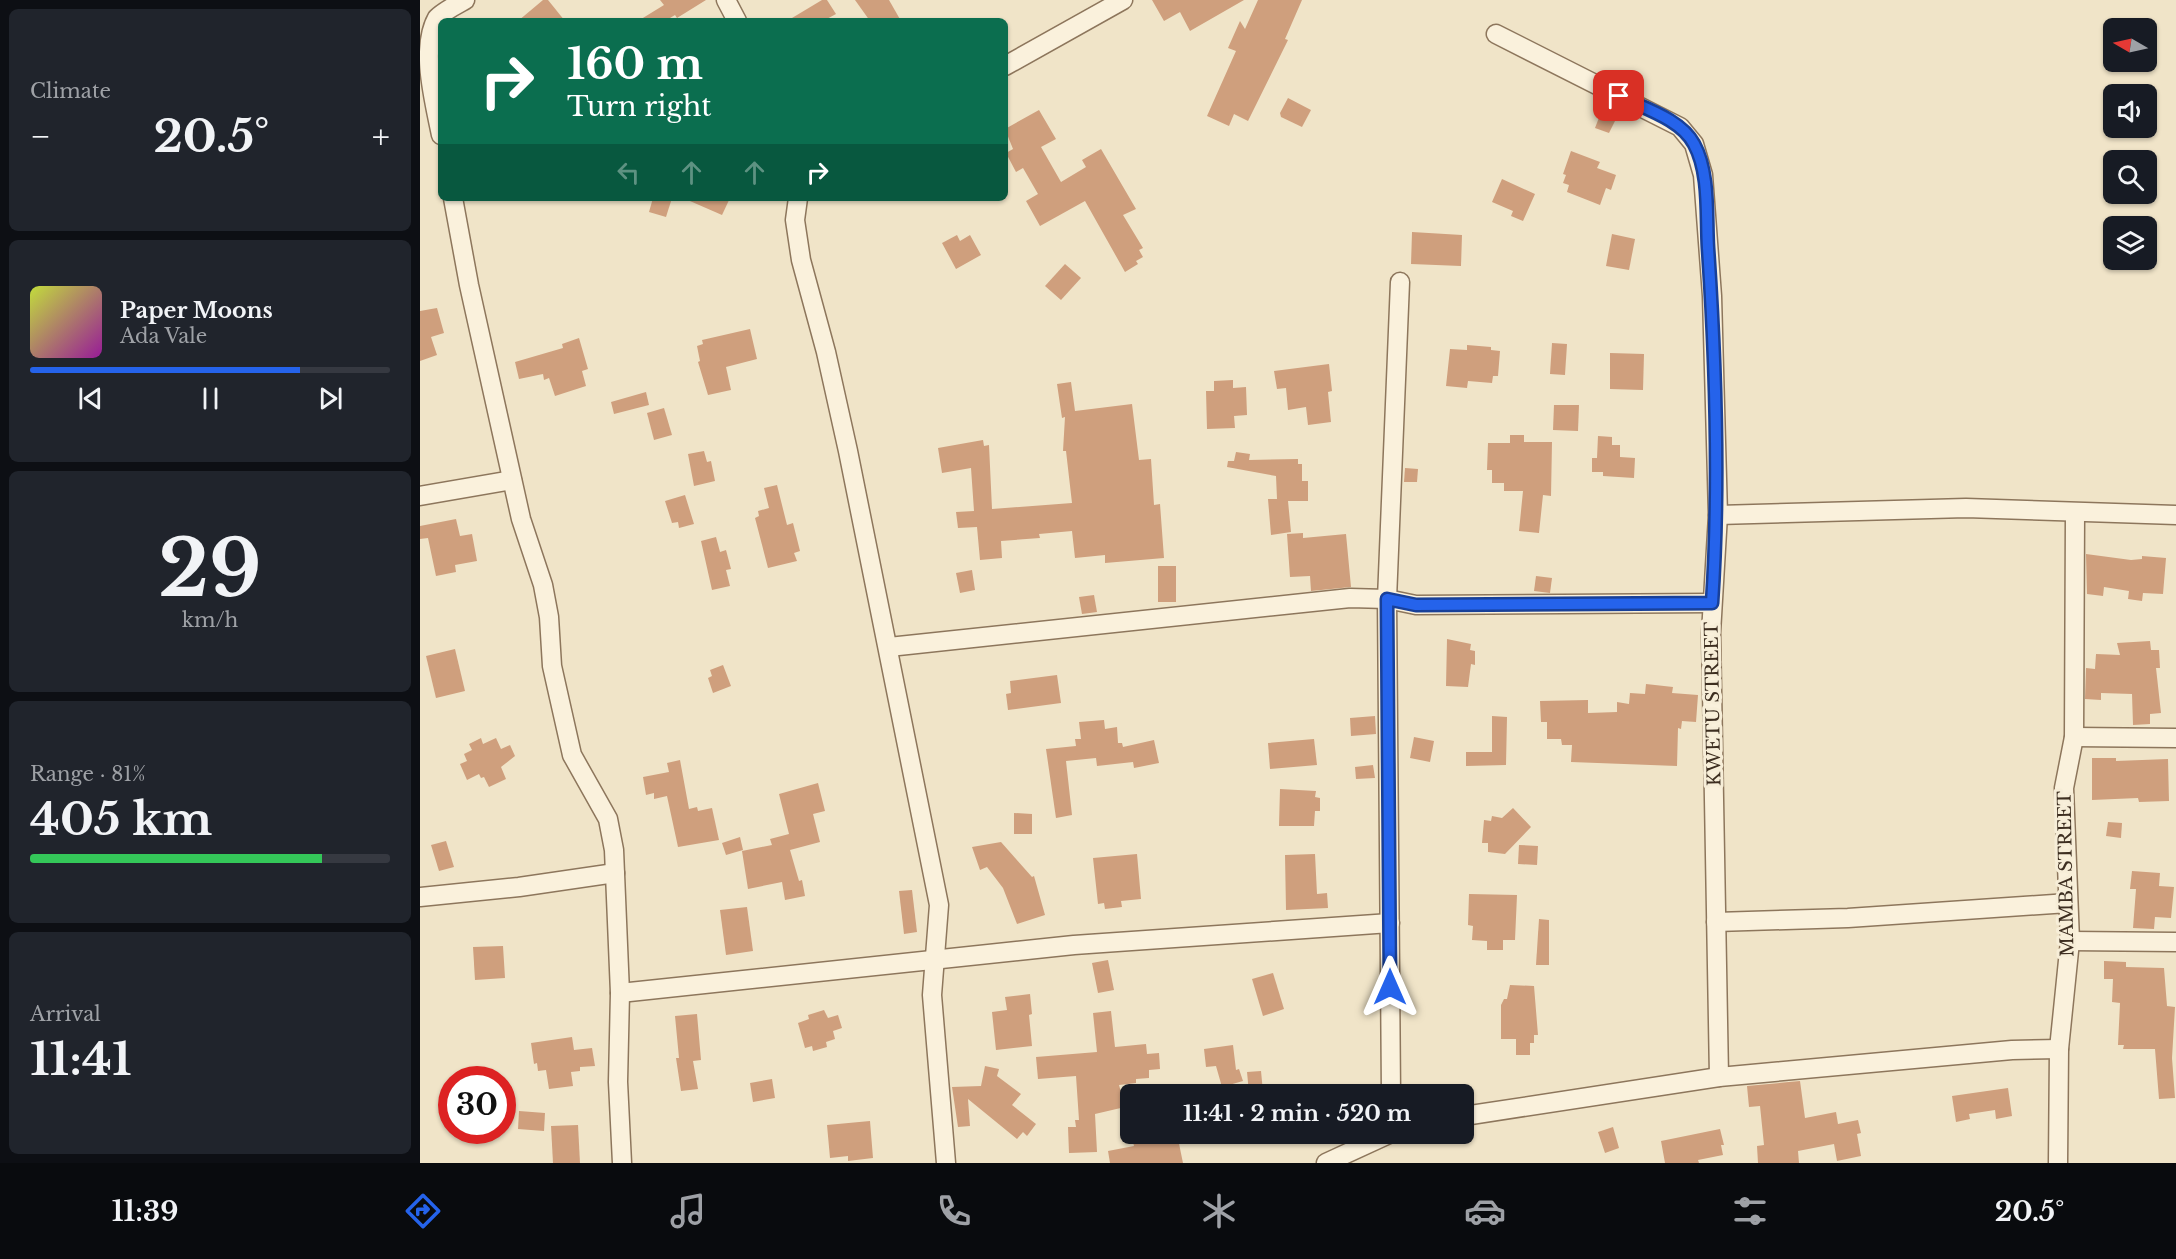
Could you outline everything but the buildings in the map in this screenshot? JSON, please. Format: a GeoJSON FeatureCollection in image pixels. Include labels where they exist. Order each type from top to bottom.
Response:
{"type":"FeatureCollection","features":[{"type":"Feature","properties":{"kind":"street"},"geometry":{"type":"LineString","coordinates":[[438,122],[424,64],[424,38],[438,16],[465,0]]}},
{"type":"Feature","properties":{"kind":"street"},"geometry":{"type":"LineString","coordinates":[[726,0],[735,18]]}},
{"type":"Feature","properties":{"kind":"street"},"geometry":{"type":"LineString","coordinates":[[1008,64],[1123,0]]}},
{"type":"Feature","properties":{"kind":"street","name":"KWETU STREET"},"geometry":{"type":"LineString","coordinates":[[1496,34],[1680,127],[1694,144],[1703,175],[1712,296],[1718,515],[1712,603],[1719,1077]]}},
{"type":"Feature","properties":{"kind":"street"},"geometry":{"type":"LineString","coordinates":[[454,201],[521,519],[543,585],[549,617],[552,666],[572,755],[608,819],[615,873],[620,993],[618,1082],[622,1163]]}},
{"type":"Feature","properties":{"kind":"street"},"geometry":{"type":"LineString","coordinates":[[798,201],[795,220],[801,260],[826,352],[889,647],[939,905],[932,995],[946,1163]]}},
{"type":"Feature","properties":{"kind":"street"},"geometry":{"type":"LineString","coordinates":[[1391,1084],[1387,599],[1400,282]]}},
{"type":"Feature","properties":{"kind":"street"},"geometry":{"type":"LineString","coordinates":[[420,496],[512,480]]}},
{"type":"Feature","properties":{"kind":"street"},"geometry":{"type":"LineString","coordinates":[[1718,515],[1966,508],[2176,515]]}},
{"type":"Feature","properties":{"kind":"street","name":"MAMBA STREET"},"geometry":{"type":"LineString","coordinates":[[2058,1163],[2059,1049],[2070,941],[2064,788],[2074,737],[2075,513]]}},
{"type":"Feature","properties":{"kind":"street"},"geometry":{"type":"LineString","coordinates":[[889,647],[1350,598],[1387,599],[1416,605],[1712,603]]}},
{"type":"Feature","properties":{"kind":"street"},"geometry":{"type":"LineString","coordinates":[[2074,737],[2176,738]]}},
{"type":"Feature","properties":{"kind":"street"},"geometry":{"type":"LineString","coordinates":[[420,897],[519,887],[615,873]]}},
{"type":"Feature","properties":{"kind":"street"},"geometry":{"type":"LineString","coordinates":[[1716,922],[1860,917],[2068,903]]}},
{"type":"Feature","properties":{"kind":"street"},"geometry":{"type":"LineString","coordinates":[[620,993],[1074,945],[1390,922]]}},
{"type":"Feature","properties":{"kind":"street"},"geometry":{"type":"LineString","coordinates":[[2070,941],[2176,942]]}},
{"type":"Feature","properties":{"kind":"street"},"geometry":{"type":"LineString","coordinates":[[1474,1114],[1719,1077],[2012,1050],[2059,1049]]}},
{"type":"Feature","properties":{"kind":"street"},"geometry":{"type":"LineString","coordinates":[[1326,1163],[1367,1144]]}},
{"type":"Feature","properties":{"kind":"route"},"geometry":{"type":"LineString","coordinates":[[1390,987],[1387,599],[1416,605],[1712,603],[1718,515],[1712,296],[1703,175],[1694,144],[1680,127],[1619,96]]}}]}
